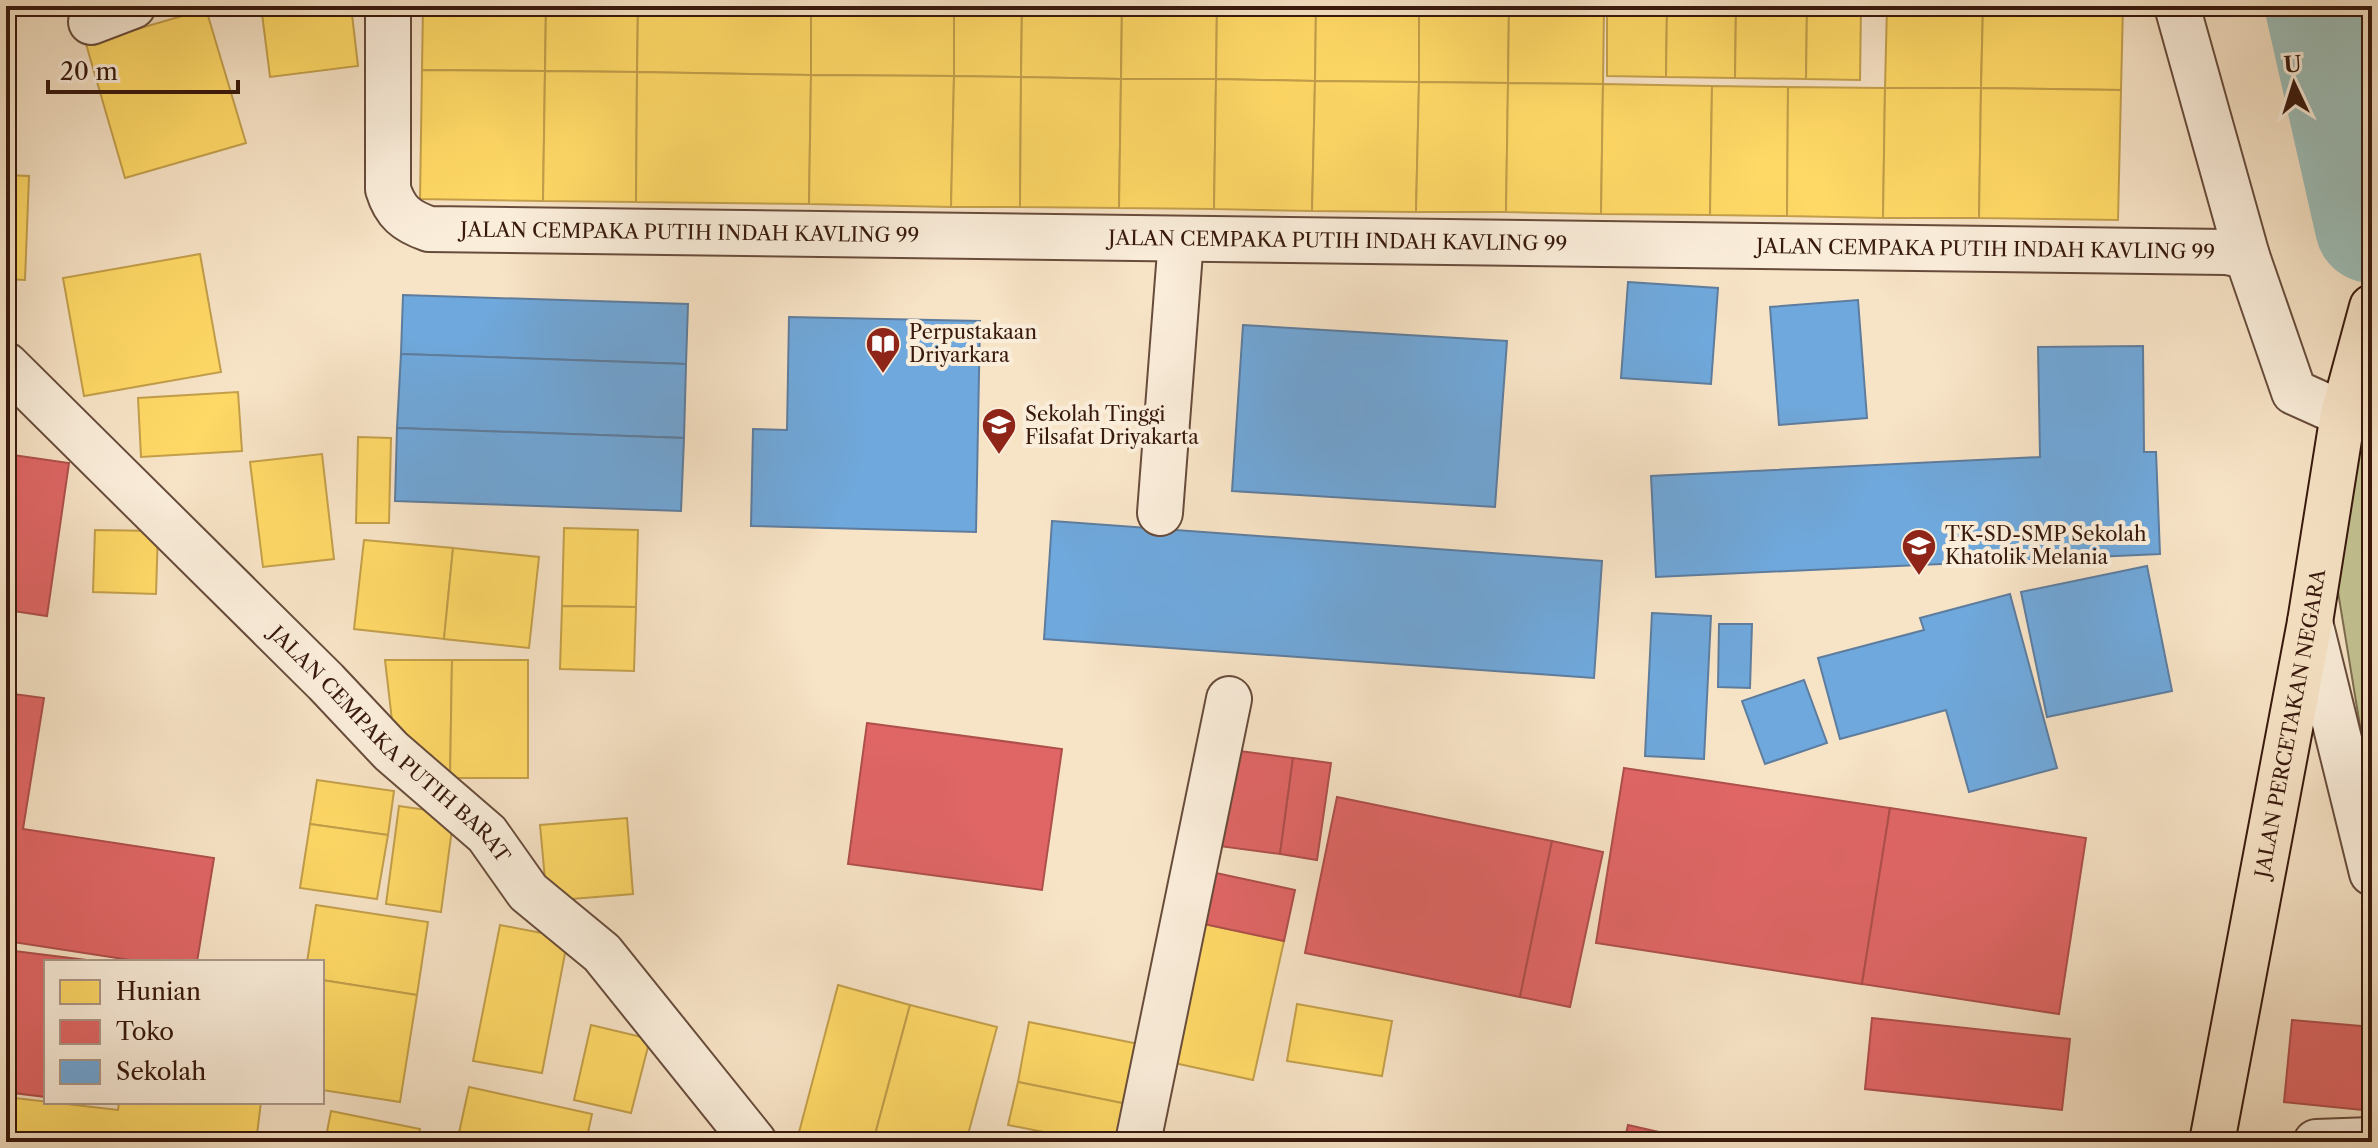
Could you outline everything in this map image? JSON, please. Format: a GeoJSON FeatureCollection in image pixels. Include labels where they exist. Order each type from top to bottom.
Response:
{"type":"FeatureCollection","features":[{"type":"Feature","properties":{"kind":"main road","name":"JALAN PERCETAKAN NEGARA"},"geometry":{"type":"LineString","coordinates":[[2212,1142],[2310,622],[2343,414],[2371,310]]}},
{"type":"Feature","properties":{"kind":"street"},"geometry":{"type":"LineString","coordinates":[[91,22],[133,6]]}},
{"type":"Feature","properties":{"kind":"street","name":"JALAN CEMPAKA PUTIH INDAH KAVLING 99"},"geometry":{"type":"LineString","coordinates":[[388,6],[388,189],[393,207],[403,217],[429,229],[2226,252],[2247,256]]}},
{"type":"Feature","properties":{"kind":"street"},"geometry":{"type":"LineString","coordinates":[[2177,6],[2247,256],[2294,392],[2343,414]]}},
{"type":"Feature","properties":{"kind":"street"},"geometry":{"type":"LineString","coordinates":[[1160,513],[1181,239]]}},
{"type":"Feature","properties":{"kind":"street","name":"JALAN CEMPAKA PUTIH BARAT"},"geometry":{"type":"LineString","coordinates":[[6,365],[326,682],[391,751],[487,834],[528,892],[602,953],[754,1142]]}},
{"type":"Feature","properties":{"kind":"street"},"geometry":{"type":"LineString","coordinates":[[2310,622],[2372,873]]}},
{"type":"Feature","properties":{"kind":"street"},"geometry":{"type":"LineString","coordinates":[[1138,1142],[1229,699]]}},
{"type":"Feature","properties":{"kind":"street"},"geometry":{"type":"LineString","coordinates":[[2316,1142],[2372,1140]]}},
{"type":"Feature","properties":{"kind":"shaded area"},"geometry":{"type":"Polygon","coordinates":[[[2372,323],[2372,799],[2328,531],[2372,323]]]}},
{"type":"Feature","properties":{"kind":"building: Hunian"},"geometry":{"type":"Polygon","coordinates":[[[261,6],[351,6],[358,66],[270,77],[261,6]]]}},
{"type":"Feature","properties":{"kind":"building: Hunian"},"geometry":{"type":"Polygon","coordinates":[[[423,6],[546,6],[545,71],[422,70],[423,6]]]}},
{"type":"Feature","properties":{"kind":"building: Hunian"},"geometry":{"type":"Polygon","coordinates":[[[546,6],[638,6],[637,72],[545,71],[546,6]]]}},
{"type":"Feature","properties":{"kind":"building: Hunian"},"geometry":{"type":"Polygon","coordinates":[[[638,6],[811,6],[811,75],[637,72],[638,6]]]}},
{"type":"Feature","properties":{"kind":"building: Hunian"},"geometry":{"type":"Polygon","coordinates":[[[811,6],[954,6],[954,76],[811,75],[811,6]]]}},
{"type":"Feature","properties":{"kind":"building: Hunian"},"geometry":{"type":"Polygon","coordinates":[[[954,6],[1022,6],[1021,77],[954,76],[954,6]]]}},
{"type":"Feature","properties":{"kind":"building: Hunian"},"geometry":{"type":"Polygon","coordinates":[[[1022,6],[1122,6],[1121,79],[1021,77],[1022,6]]]}},
{"type":"Feature","properties":{"kind":"building: Hunian"},"geometry":{"type":"Polygon","coordinates":[[[1122,6],[1217,6],[1216,79],[1121,79],[1122,6]]]}},
{"type":"Feature","properties":{"kind":"building: Hunian"},"geometry":{"type":"Polygon","coordinates":[[[1217,6],[1316,6],[1315,81],[1216,79],[1217,6]]]}},
{"type":"Feature","properties":{"kind":"building: Hunian"},"geometry":{"type":"Polygon","coordinates":[[[1316,6],[1419,6],[1419,82],[1315,81],[1316,6]]]}},
{"type":"Feature","properties":{"kind":"building: Hunian"},"geometry":{"type":"Polygon","coordinates":[[[1419,6],[1509,6],[1508,83],[1419,82],[1419,6]]]}},
{"type":"Feature","properties":{"kind":"building: Hunian"},"geometry":{"type":"Polygon","coordinates":[[[1509,6],[1604,6],[1603,84],[1508,83],[1509,6]]]}},
{"type":"Feature","properties":{"kind":"building: Hunian"},"geometry":{"type":"Polygon","coordinates":[[[1607,6],[1667,6],[1666,77],[1607,76],[1607,6]]]}},
{"type":"Feature","properties":{"kind":"building: Hunian"},"geometry":{"type":"Polygon","coordinates":[[[1667,6],[1736,6],[1735,78],[1666,77],[1667,6]]]}},
{"type":"Feature","properties":{"kind":"building: Hunian"},"geometry":{"type":"Polygon","coordinates":[[[1736,6],[1807,6],[1806,79],[1735,78],[1736,6]]]}},
{"type":"Feature","properties":{"kind":"building: Hunian"},"geometry":{"type":"Polygon","coordinates":[[[1807,6],[1861,6],[1860,80],[1806,79],[1807,6]]]}},
{"type":"Feature","properties":{"kind":"building: Hunian"},"geometry":{"type":"Polygon","coordinates":[[[1887,6],[1983,6],[1981,88],[1885,88],[1887,6]]]}},
{"type":"Feature","properties":{"kind":"building: Hunian"},"geometry":{"type":"Polygon","coordinates":[[[1983,6],[2123,6],[2121,90],[1981,88],[1983,6]]]}},
{"type":"Feature","properties":{"kind":"building: Hunian"},"geometry":{"type":"Polygon","coordinates":[[[206,9],[246,143],[125,178],[86,44],[206,9]]]}},
{"type":"Feature","properties":{"kind":"building: Hunian"},"geometry":{"type":"Polygon","coordinates":[[[422,70],[545,71],[543,201],[420,199],[422,70]]]}},
{"type":"Feature","properties":{"kind":"building: Hunian"},"geometry":{"type":"Polygon","coordinates":[[[545,71],[637,72],[636,202],[543,201],[545,71]]]}},
{"type":"Feature","properties":{"kind":"building: Hunian"},"geometry":{"type":"Polygon","coordinates":[[[637,72],[811,75],[809,204],[636,202],[637,72]]]}},
{"type":"Feature","properties":{"kind":"building: Hunian"},"geometry":{"type":"Polygon","coordinates":[[[811,75],[954,76],[951,207],[809,204],[811,75]]]}},
{"type":"Feature","properties":{"kind":"building: Hunian"},"geometry":{"type":"Polygon","coordinates":[[[954,76],[1021,77],[1020,207],[951,207],[954,76]]]}},
{"type":"Feature","properties":{"kind":"building: Hunian"},"geometry":{"type":"Polygon","coordinates":[[[1021,77],[1121,79],[1119,208],[1020,207],[1021,77]]]}},
{"type":"Feature","properties":{"kind":"building: Hunian"},"geometry":{"type":"Polygon","coordinates":[[[1121,79],[1216,79],[1214,209],[1119,208],[1121,79]]]}},
{"type":"Feature","properties":{"kind":"building: Hunian"},"geometry":{"type":"Polygon","coordinates":[[[1216,79],[1315,81],[1312,211],[1214,209],[1216,79]]]}},
{"type":"Feature","properties":{"kind":"building: Hunian"},"geometry":{"type":"Polygon","coordinates":[[[1315,81],[1419,82],[1416,212],[1312,211],[1315,81]]]}},
{"type":"Feature","properties":{"kind":"building: Hunian"},"geometry":{"type":"Polygon","coordinates":[[[1419,82],[1508,83],[1506,212],[1416,212],[1419,82]]]}},
{"type":"Feature","properties":{"kind":"building: Hunian"},"geometry":{"type":"Polygon","coordinates":[[[1508,83],[1603,84],[1601,214],[1506,212],[1508,83]]]}},
{"type":"Feature","properties":{"kind":"building: Hunian"},"geometry":{"type":"Polygon","coordinates":[[[1603,84],[1712,86],[1710,215],[1601,214],[1603,84]]]}},
{"type":"Feature","properties":{"kind":"building: Hunian"},"geometry":{"type":"Polygon","coordinates":[[[1712,86],[1788,87],[1787,216],[1710,215],[1712,86]]]}},
{"type":"Feature","properties":{"kind":"building: Hunian"},"geometry":{"type":"Polygon","coordinates":[[[1788,87],[1885,88],[1883,218],[1787,216],[1788,87]]]}},
{"type":"Feature","properties":{"kind":"building: Hunian"},"geometry":{"type":"Polygon","coordinates":[[[1885,88],[1981,88],[1979,218],[1883,218],[1885,88]]]}},
{"type":"Feature","properties":{"kind":"building: Hunian"},"geometry":{"type":"Polygon","coordinates":[[[1981,88],[2121,90],[2118,220],[1979,218],[1981,88]]]}},
{"type":"Feature","properties":{"kind":"building: Hunian"},"geometry":{"type":"Polygon","coordinates":[[[6,175],[29,176],[25,280],[6,279],[6,175]]]}},
{"type":"Feature","properties":{"kind":"building: Hunian"},"geometry":{"type":"Polygon","coordinates":[[[200,254],[221,372],[84,396],[63,278],[200,254]]]}},
{"type":"Feature","properties":{"kind":"building: Hunian"},"geometry":{"type":"Polygon","coordinates":[[[238,392],[242,451],[141,457],[138,398],[238,392]]]}},
{"type":"Feature","properties":{"kind":"building: Hunian"},"geometry":{"type":"Polygon","coordinates":[[[358,437],[391,438],[389,523],[356,523],[358,437]]]}},
{"type":"Feature","properties":{"kind":"building: Hunian"},"geometry":{"type":"Polygon","coordinates":[[[322,454],[334,559],[263,567],[250,462],[322,454]]]}},
{"type":"Feature","properties":{"kind":"building: Hunian"},"geometry":{"type":"Polygon","coordinates":[[[564,528],[638,530],[636,607],[562,606],[564,528]]]}},
{"type":"Feature","properties":{"kind":"building: Hunian"},"geometry":{"type":"Polygon","coordinates":[[[95,530],[158,531],[156,594],[93,592],[95,530]]]}},
{"type":"Feature","properties":{"kind":"building: Hunian"},"geometry":{"type":"Polygon","coordinates":[[[364,540],[453,548],[444,639],[354,629],[364,540]]]}},
{"type":"Feature","properties":{"kind":"building: Hunian"},"geometry":{"type":"Polygon","coordinates":[[[453,548],[539,557],[529,648],[444,639],[453,548]]]}},
{"type":"Feature","properties":{"kind":"building: Hunian"},"geometry":{"type":"Polygon","coordinates":[[[562,606],[636,607],[634,671],[560,669],[562,606]]]}},
{"type":"Feature","properties":{"kind":"building: Hunian"},"geometry":{"type":"Polygon","coordinates":[[[385,660],[452,660],[450,778],[393,729],[385,660]]]}},
{"type":"Feature","properties":{"kind":"building: Hunian"},"geometry":{"type":"Polygon","coordinates":[[[452,660],[528,660],[528,778],[450,778],[452,660]]]}},
{"type":"Feature","properties":{"kind":"building: Hunian"},"geometry":{"type":"Polygon","coordinates":[[[317,780],[394,791],[388,835],[310,824],[317,780]]]}},
{"type":"Feature","properties":{"kind":"building: Hunian"},"geometry":{"type":"Polygon","coordinates":[[[399,806],[454,814],[441,912],[386,904],[399,806]]]}},
{"type":"Feature","properties":{"kind":"building: Hunian"},"geometry":{"type":"Polygon","coordinates":[[[627,818],[633,894],[547,901],[540,825],[627,818]]]}},
{"type":"Feature","properties":{"kind":"building: Hunian"},"geometry":{"type":"Polygon","coordinates":[[[310,824],[388,835],[377,899],[300,888],[310,824]]]}},
{"type":"Feature","properties":{"kind":"building: Hunian"},"geometry":{"type":"Polygon","coordinates":[[[316,905],[428,922],[417,995],[324,980],[324,960],[307,960],[316,905]]]}},
{"type":"Feature","properties":{"kind":"building: Hunian"},"geometry":{"type":"Polygon","coordinates":[[[1204,924],[1284,941],[1253,1080],[1174,1063],[1204,924]]]}},
{"type":"Feature","properties":{"kind":"building: Hunian"},"geometry":{"type":"Polygon","coordinates":[[[500,925],[568,938],[542,1073],[473,1061],[500,925]]]}},
{"type":"Feature","properties":{"kind":"building: Hunian"},"geometry":{"type":"Polygon","coordinates":[[[324,980],[417,995],[400,1102],[324,1090],[324,980]]]}},
{"type":"Feature","properties":{"kind":"building: Hunian"},"geometry":{"type":"Polygon","coordinates":[[[838,985],[910,1005],[873,1142],[819,1142],[798,1136],[838,985]]]}},
{"type":"Feature","properties":{"kind":"building: Hunian"},"geometry":{"type":"Polygon","coordinates":[[[1297,1004],[1392,1021],[1382,1076],[1287,1061],[1297,1004]]]}},
{"type":"Feature","properties":{"kind":"building: Hunian"},"geometry":{"type":"Polygon","coordinates":[[[910,1005],[997,1027],[966,1142],[873,1142],[910,1005]]]}},
{"type":"Feature","properties":{"kind":"building: Hunian"},"geometry":{"type":"Polygon","coordinates":[[[1029,1022],[1139,1044],[1127,1104],[1018,1082],[1029,1022]]]}},
{"type":"Feature","properties":{"kind":"building: Hunian"},"geometry":{"type":"Polygon","coordinates":[[[591,1025],[650,1039],[631,1113],[574,1100],[591,1025]]]}},
{"type":"Feature","properties":{"kind":"building: Hunian"},"geometry":{"type":"Polygon","coordinates":[[[1018,1082],[1127,1104],[1118,1142],[1094,1142],[1008,1125],[1018,1082]]]}},
{"type":"Feature","properties":{"kind":"building: Hunian"},"geometry":{"type":"Polygon","coordinates":[[[469,1087],[592,1114],[586,1142],[457,1142],[469,1087]]]}},
{"type":"Feature","properties":{"kind":"building: Hunian"},"geometry":{"type":"Polygon","coordinates":[[[6,1097],[44,1101],[44,1104],[118,1110],[119,1104],[261,1104],[256,1142],[6,1142],[6,1097]]]}},
{"type":"Feature","properties":{"kind":"building: Hunian"},"geometry":{"type":"Polygon","coordinates":[[[331,1111],[420,1129],[417,1142],[325,1142],[331,1111]]]}},
{"type":"Feature","properties":{"kind":"building: Toko"},"geometry":{"type":"Polygon","coordinates":[[[6,454],[69,463],[47,616],[6,610],[6,454]]]}},
{"type":"Feature","properties":{"kind":"building: Toko"},"geometry":{"type":"Polygon","coordinates":[[[6,693],[44,698],[23,829],[214,858],[197,960],[130,960],[6,941],[6,693]]]}},
{"type":"Feature","properties":{"kind":"building: Toko"},"geometry":{"type":"Polygon","coordinates":[[[867,723],[1062,749],[1042,890],[848,864],[867,723]]]}},
{"type":"Feature","properties":{"kind":"building: Toko"},"geometry":{"type":"Polygon","coordinates":[[[1232,750],[1293,758],[1280,854],[1219,846],[1232,750]]]}},
{"type":"Feature","properties":{"kind":"building: Toko"},"geometry":{"type":"Polygon","coordinates":[[[1293,758],[1331,763],[1317,860],[1280,854],[1293,758]]]}},
{"type":"Feature","properties":{"kind":"building: Toko"},"geometry":{"type":"Polygon","coordinates":[[[1624,768],[1890,808],[1862,984],[1596,943],[1624,768]]]}},
{"type":"Feature","properties":{"kind":"building: Toko"},"geometry":{"type":"Polygon","coordinates":[[[1337,797],[1552,841],[1520,997],[1305,953],[1337,797]]]}},
{"type":"Feature","properties":{"kind":"building: Toko"},"geometry":{"type":"Polygon","coordinates":[[[1890,808],[2086,838],[2059,1014],[1862,984],[1890,808]]]}},
{"type":"Feature","properties":{"kind":"building: Toko"},"geometry":{"type":"Polygon","coordinates":[[[1552,841],[1603,852],[1570,1007],[1520,997],[1552,841]]]}},
{"type":"Feature","properties":{"kind":"building: Toko"},"geometry":{"type":"Polygon","coordinates":[[[1216,873],[1295,890],[1284,941],[1204,924],[1216,873]]]}},
{"type":"Feature","properties":{"kind":"building: Toko"},"geometry":{"type":"Polygon","coordinates":[[[6,950],[87,960],[44,960],[44,1097],[6,1092],[6,950]]]}},
{"type":"Feature","properties":{"kind":"building: Toko"},"geometry":{"type":"Polygon","coordinates":[[[1872,1018],[2070,1039],[2062,1110],[1865,1089],[1872,1018]]]}},
{"type":"Feature","properties":{"kind":"building: Toko"},"geometry":{"type":"Polygon","coordinates":[[[2292,1020],[2372,1027],[2372,1111],[2284,1102],[2292,1020]]]}},
{"type":"Feature","properties":{"kind":"building: Toko"},"geometry":{"type":"Polygon","coordinates":[[[1628,1125],[1703,1142],[1624,1142],[1628,1125]]]}},
{"type":"Feature","properties":{"kind":"building: Sekolah"},"geometry":{"type":"Polygon","coordinates":[[[1628,282],[1718,288],[1711,384],[1621,378],[1628,282]]]}},
{"type":"Feature","properties":{"kind":"building: Sekolah"},"geometry":{"type":"Polygon","coordinates":[[[403,295],[688,304],[686,364],[401,354],[403,295]]]}},
{"type":"Feature","properties":{"kind":"building: Sekolah"},"geometry":{"type":"Polygon","coordinates":[[[1858,300],[1867,418],[1779,425],[1770,307],[1858,300]]]}},
{"type":"Feature","properties":{"kind":"building: Sekolah","name":"Perpustakaan Driyarkara"},"geometry":{"type":"Polygon","coordinates":[[[789,317],[980,321],[976,532],[751,526],[753,429],[787,430],[789,317]]]}},
{"type":"Feature","properties":{"kind":"building: Sekolah"},"geometry":{"type":"Polygon","coordinates":[[[1243,325],[1507,341],[1495,507],[1232,491],[1243,325]]]}},
{"type":"Feature","properties":{"kind":"building: Sekolah"},"geometry":{"type":"Polygon","coordinates":[[[2143,346],[2144,452],[2156,452],[2160,554],[1656,577],[1651,476],[2040,457],[2038,347],[2143,346]]]}},
{"type":"Feature","properties":{"kind":"building: Sekolah"},"geometry":{"type":"Polygon","coordinates":[[[401,354],[686,364],[684,438],[397,428],[401,354]]]}},
{"type":"Feature","properties":{"kind":"building: Sekolah"},"geometry":{"type":"Polygon","coordinates":[[[397,428],[684,438],[681,511],[395,501],[397,428]]]}},
{"type":"Feature","properties":{"kind":"building: Sekolah"},"geometry":{"type":"Polygon","coordinates":[[[1052,521],[1602,561],[1594,678],[1044,639],[1052,521]]]}},
{"type":"Feature","properties":{"kind":"building: Sekolah"},"geometry":{"type":"Polygon","coordinates":[[[2147,566],[2172,691],[2047,717],[2021,592],[2147,566]]]}},
{"type":"Feature","properties":{"kind":"building: Sekolah"},"geometry":{"type":"Polygon","coordinates":[[[2010,594],[2057,768],[1969,792],[1946,710],[1840,739],[1818,658],[1924,630],[1920,618],[2010,594]]]}},
{"type":"Feature","properties":{"kind":"building: Sekolah"},"geometry":{"type":"Polygon","coordinates":[[[1652,613],[1711,616],[1704,759],[1645,756],[1652,613]]]}},
{"type":"Feature","properties":{"kind":"building: Sekolah"},"geometry":{"type":"Polygon","coordinates":[[[1719,624],[1752,624],[1750,688],[1718,687],[1719,624]]]}},
{"type":"Feature","properties":{"kind":"building: Sekolah"},"geometry":{"type":"Polygon","coordinates":[[[1804,680],[1827,743],[1765,764],[1742,701],[1804,680]]]}},
{"type":"Feature","properties":{"kind":"waterway"},"geometry":{"type":"LineString","coordinates":[[2322,6],[2372,226]]}},
{"type":"Feature","properties":{"kind":"place","name":"Perpustakaan Driyarkara"},"geometry":{"type":"Point","coordinates":[883,375]}},
{"type":"Feature","properties":{"kind":"place","name":"Sekolah Tinggi Filsafat Driyakarta"},"geometry":{"type":"Point","coordinates":[999,456]}},
{"type":"Feature","properties":{"kind":"place","name":"TK-SD-SMP Sekolah Khatolik Melania"},"geometry":{"type":"Point","coordinates":[1919,577]}}]}
